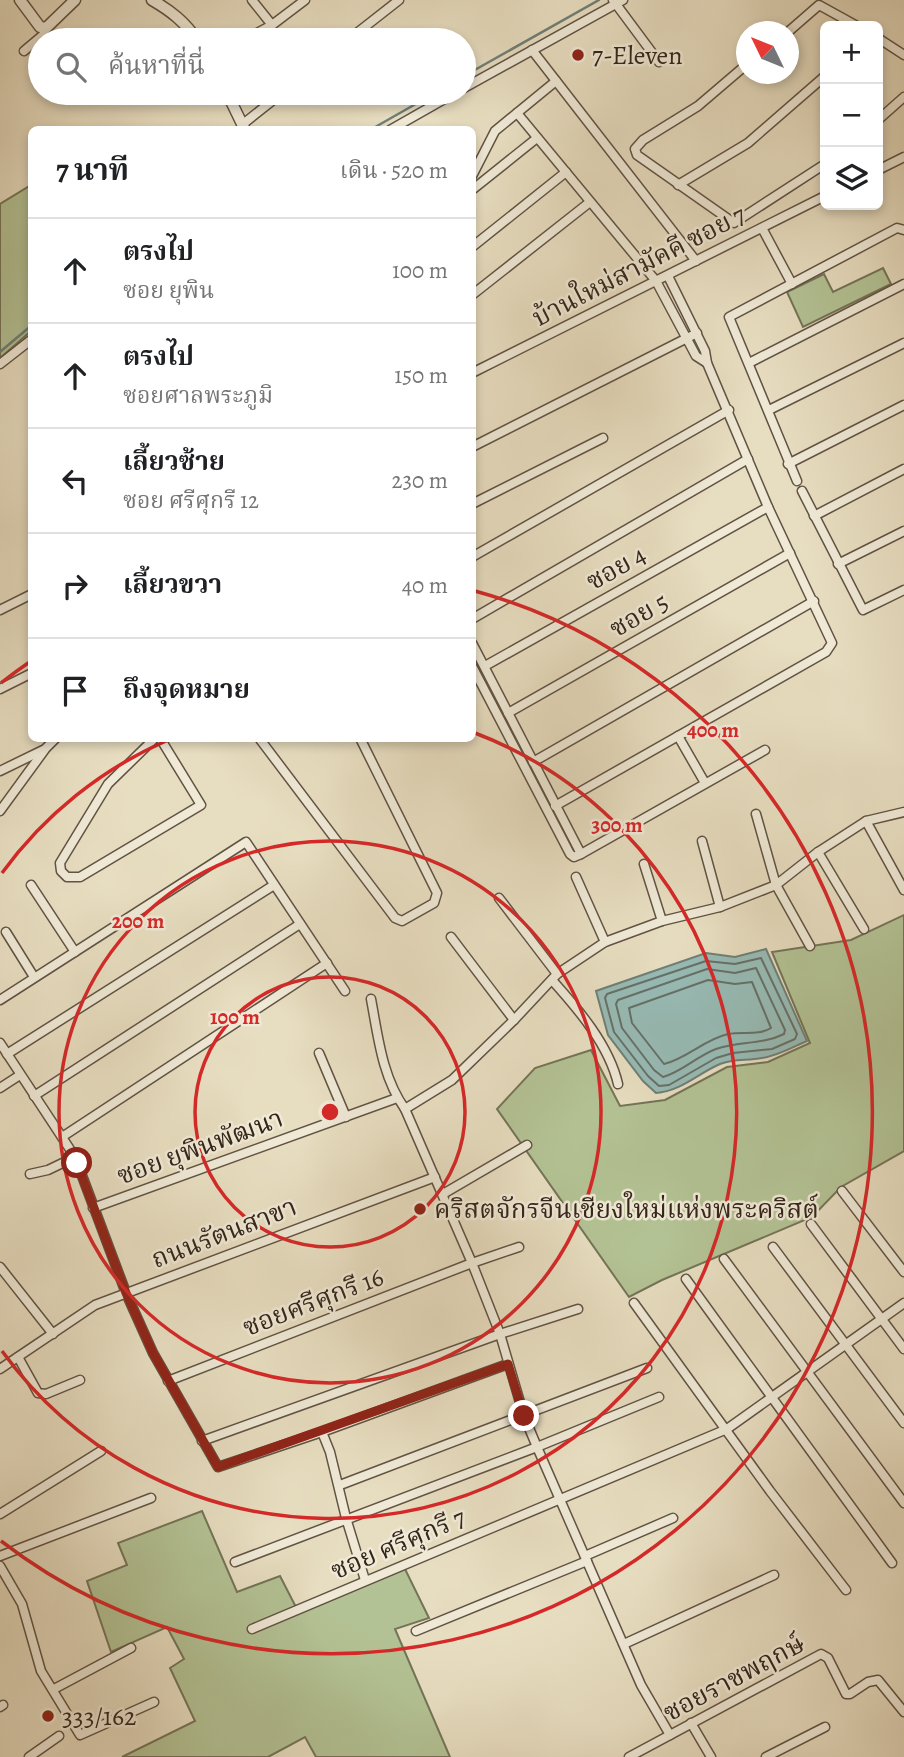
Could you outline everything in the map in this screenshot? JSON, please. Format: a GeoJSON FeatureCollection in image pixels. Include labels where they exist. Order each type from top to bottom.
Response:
{"type":"FeatureCollection","features":[{"type":"Feature","properties":{"kind":"street"},"geometry":{"type":"LineString","coordinates":[[20,0],[40,27],[46,28],[75,0]]}},
{"type":"Feature","properties":{"kind":"street"},"geometry":{"type":"LineString","coordinates":[[152,0],[168,9],[189,28]]}},
{"type":"Feature","properties":{"kind":"street"},"geometry":{"type":"LineString","coordinates":[[252,0],[272,25]]}},
{"type":"Feature","properties":{"kind":"street"},"geometry":{"type":"LineString","coordinates":[[266,28],[305,0]]}},
{"type":"Feature","properties":{"kind":"street"},"geometry":{"type":"LineString","coordinates":[[363,28],[399,0]]}},
{"type":"Feature","properties":{"kind":"street"},"geometry":{"type":"LineString","coordinates":[[476,81],[617,1],[659,62]]}},
{"type":"Feature","properties":{"kind":"street"},"geometry":{"type":"LineString","coordinates":[[799,22],[819,5],[848,21]]}},
{"type":"Feature","properties":{"kind":"street"},"geometry":{"type":"LineString","coordinates":[[883,41],[904,55]]}},
{"type":"Feature","properties":{"kind":"street"},"geometry":{"type":"LineString","coordinates":[[24,51],[28,48]]}},
{"type":"Feature","properties":{"kind":"street"},"geometry":{"type":"LineString","coordinates":[[532,50],[696,261]]}},
{"type":"Feature","properties":{"kind":"street"},"geometry":{"type":"LineString","coordinates":[[736,74],[698,106],[638,145],[635,149],[637,155],[734,223],[820,167]]}},
{"type":"Feature","properties":{"kind":"street"},"geometry":{"type":"LineString","coordinates":[[678,185],[748,143],[820,80]]}},
{"type":"Feature","properties":{"kind":"street"},"geometry":{"type":"LineString","coordinates":[[476,168],[495,131],[556,81]]}},
{"type":"Feature","properties":{"kind":"street"},"geometry":{"type":"LineString","coordinates":[[883,116],[904,97]]}},
{"type":"Feature","properties":{"kind":"street"},"geometry":{"type":"LineString","coordinates":[[233,105],[244,126]]}},
{"type":"Feature","properties":{"kind":"street"},"geometry":{"type":"LineString","coordinates":[[245,126],[269,105]]}},
{"type":"Feature","properties":{"kind":"street"},"geometry":{"type":"LineString","coordinates":[[397,126],[434,105]]}},
{"type":"Feature","properties":{"kind":"street"},"geometry":{"type":"LineString","coordinates":[[517,113],[656,281],[696,356],[707,363]]}},
{"type":"Feature","properties":{"kind":"street"},"geometry":{"type":"LineString","coordinates":[[476,187],[537,138]]}},
{"type":"Feature","properties":{"kind":"street"},"geometry":{"type":"LineString","coordinates":[[883,168],[904,157]]}},
{"type":"Feature","properties":{"kind":"street"},"geometry":{"type":"LineString","coordinates":[[476,244],[566,172]]}},
{"type":"Feature","properties":{"kind":"street","name":"บ้านใหม่สามัคคี ซอย 7"},"geometry":{"type":"LineString","coordinates":[[476,371],[820,199]]}},
{"type":"Feature","properties":{"kind":"street"},"geometry":{"type":"LineString","coordinates":[[476,292],[590,202]]}},
{"type":"Feature","properties":{"kind":"street"},"geometry":{"type":"LineString","coordinates":[[762,228],[792,284]]}},
{"type":"Feature","properties":{"kind":"street"},"geometry":{"type":"LineString","coordinates":[[797,481],[729,317],[900,229]]}},
{"type":"Feature","properties":{"kind":"street"},"geometry":{"type":"LineString","coordinates":[[555,806],[826,652],[832,643],[768,507],[707,363],[697,332],[668,276]]}},
{"type":"Feature","properties":{"kind":"street"},"geometry":{"type":"LineString","coordinates":[[749,363],[904,284]]}},
{"type":"Feature","properties":{"kind":"street"},"geometry":{"type":"LineString","coordinates":[[476,445],[697,332]]}},
{"type":"Feature","properties":{"kind":"street"},"geometry":{"type":"LineString","coordinates":[[0,364],[28,342]]}},
{"type":"Feature","properties":{"kind":"street"},"geometry":{"type":"LineString","coordinates":[[769,411],[904,343]]}},
{"type":"Feature","properties":{"kind":"street"},"geometry":{"type":"LineString","coordinates":[[788,464],[904,405]]}},
{"type":"Feature","properties":{"kind":"street"},"geometry":{"type":"LineString","coordinates":[[476,555],[729,410]]}},
{"type":"Feature","properties":{"kind":"street"},"geometry":{"type":"LineString","coordinates":[[476,502],[603,438]]}},
{"type":"Feature","properties":{"kind":"street"},"geometry":{"type":"LineString","coordinates":[[476,617],[748,459]]}},
{"type":"Feature","properties":{"kind":"street"},"geometry":{"type":"LineString","coordinates":[[814,516],[904,469]]}},
{"type":"Feature","properties":{"kind":"street"},"geometry":{"type":"LineString","coordinates":[[802,491],[863,610],[904,590]]}},
{"type":"Feature","properties":{"kind":"street","name":"ซอย 4"},"geometry":{"type":"LineString","coordinates":[[485,666],[768,507]]}},
{"type":"Feature","properties":{"kind":"street"},"geometry":{"type":"LineString","coordinates":[[838,564],[904,531]]}},
{"type":"Feature","properties":{"kind":"street","name":"ซอย 5"},"geometry":{"type":"LineString","coordinates":[[508,713],[790,553]]}},
{"type":"Feature","properties":{"kind":"street"},"geometry":{"type":"LineString","coordinates":[[0,610],[28,596]]}},
{"type":"Feature","properties":{"kind":"street"},"geometry":{"type":"LineString","coordinates":[[533,762],[814,601]]}},
{"type":"Feature","properties":{"kind":"street"},"geometry":{"type":"LineString","coordinates":[[476,650],[581,854]]}},
{"type":"Feature","properties":{"kind":"street"},"geometry":{"type":"LineString","coordinates":[[476,674],[570,854],[574,857],[765,750]]}},
{"type":"Feature","properties":{"kind":"street"},"geometry":{"type":"LineString","coordinates":[[0,690],[28,675]]}},
{"type":"Feature","properties":{"kind":"street"},"geometry":{"type":"LineString","coordinates":[[678,736],[705,783]]}},
{"type":"Feature","properties":{"kind":"street"},"geometry":{"type":"LineString","coordinates":[[0,811],[52,742]]}},
{"type":"Feature","properties":{"kind":"street"},"geometry":{"type":"LineString","coordinates":[[154,742],[108,785],[97,800],[60,863],[61,871],[71,878],[80,877],[201,805],[161,742]]}},
{"type":"Feature","properties":{"kind":"street"},"geometry":{"type":"LineString","coordinates":[[262,742],[395,918],[402,921],[434,903],[437,898],[435,887],[362,742]]}},
{"type":"Feature","properties":{"kind":"street"},"geometry":{"type":"LineString","coordinates":[[0,771],[46,748]]}},
{"type":"Feature","properties":{"kind":"street"},"geometry":{"type":"LineString","coordinates":[[405,1109],[452,1080],[554,977],[605,942],[662,921],[720,907],[776,885],[818,852],[866,821],[904,813]]}},
{"type":"Feature","properties":{"kind":"street"},"geometry":{"type":"LineString","coordinates":[[756,814],[776,885],[810,946]]}},
{"type":"Feature","properties":{"kind":"street"},"geometry":{"type":"LineString","coordinates":[[866,821],[904,890]]}},
{"type":"Feature","properties":{"kind":"street"},"geometry":{"type":"LineString","coordinates":[[0,1000],[246,842],[345,991]]}},
{"type":"Feature","properties":{"kind":"street"},"geometry":{"type":"LineString","coordinates":[[702,842],[720,907]]}},
{"type":"Feature","properties":{"kind":"street"},"geometry":{"type":"LineString","coordinates":[[818,852],[864,929]]}},
{"type":"Feature","properties":{"kind":"street"},"geometry":{"type":"LineString","coordinates":[[644,864],[662,921]]}},
{"type":"Feature","properties":{"kind":"street"},"geometry":{"type":"LineString","coordinates":[[576,877],[605,942]]}},
{"type":"Feature","properties":{"kind":"street"},"geometry":{"type":"LineString","coordinates":[[31,884],[75,952]]}},
{"type":"Feature","properties":{"kind":"street"},"geometry":{"type":"LineString","coordinates":[[7,1054],[274,885]]}},
{"type":"Feature","properties":{"kind":"street"},"geometry":{"type":"LineString","coordinates":[[499,898],[605,1051],[615,1070],[618,1084]]}},
{"type":"Feature","properties":{"kind":"street"},"geometry":{"type":"LineString","coordinates":[[34,1096],[300,924]]}},
{"type":"Feature","properties":{"kind":"street"},"geometry":{"type":"LineString","coordinates":[[6,932],[34,977]]}},
{"type":"Feature","properties":{"kind":"street"},"geometry":{"type":"LineString","coordinates":[[451,937],[514,1020]]}},
{"type":"Feature","properties":{"kind":"street"},"geometry":{"type":"LineString","coordinates":[[62,1137],[327,963]]}},
{"type":"Feature","properties":{"kind":"street"},"geometry":{"type":"LineString","coordinates":[[370,999],[376,1035],[397,1098],[405,1109],[472,1263],[500,1334],[524,1416],[646,1694],[670,1735]]}},
{"type":"Feature","properties":{"kind":"street"},"geometry":{"type":"LineString","coordinates":[[0,1043],[75,1157],[126,1293],[169,1381],[218,1467],[508,1364]]}},
{"type":"Feature","properties":{"kind":"street"},"geometry":{"type":"LineString","coordinates":[[318,1053],[346,1117]]}},
{"type":"Feature","properties":{"kind":"street"},"geometry":{"type":"LineString","coordinates":[[0,1088],[20,1074]]}},
{"type":"Feature","properties":{"kind":"street","name":"ซอย ยุพินพัฒนา"},"geometry":{"type":"LineString","coordinates":[[93,1208],[397,1098]]}},
{"type":"Feature","properties":{"kind":"street"},"geometry":{"type":"LineString","coordinates":[[443,1195],[527,1145]]}},
{"type":"Feature","properties":{"kind":"street"},"geometry":{"type":"LineString","coordinates":[[30,1174],[48,1170],[75,1157]]}},
{"type":"Feature","properties":{"kind":"street","name":"ถนนรัตนสาขา"},"geometry":{"type":"LineString","coordinates":[[0,1368],[95,1305],[435,1177]]}},
{"type":"Feature","properties":{"kind":"street"},"geometry":{"type":"LineString","coordinates":[[842,1191],[904,1272]]}},
{"type":"Feature","properties":{"kind":"street"},"geometry":{"type":"LineString","coordinates":[[811,1224],[904,1349]]}},
{"type":"Feature","properties":{"kind":"street"},"geometry":{"type":"LineString","coordinates":[[773,1247],[904,1423]]}},
{"type":"Feature","properties":{"kind":"street","name":"ซอยศรีศุกรี 16"},"geometry":{"type":"LineString","coordinates":[[169,1381],[472,1263],[519,1248]]}},
{"type":"Feature","properties":{"kind":"street"},"geometry":{"type":"LineString","coordinates":[[724,1259],[904,1503]]}},
{"type":"Feature","properties":{"kind":"street"},"geometry":{"type":"LineString","coordinates":[[0,1267],[52,1334]]}},
{"type":"Feature","properties":{"kind":"street"},"geometry":{"type":"LineString","coordinates":[[686,1279],[892,1563]]}},
{"type":"Feature","properties":{"kind":"street"},"geometry":{"type":"LineString","coordinates":[[634,1303],[770,1491],[846,1590]]}},
{"type":"Feature","properties":{"kind":"street","name":"ซอย ศรีศุกรี 7"},"geometry":{"type":"LineString","coordinates":[[252,1629],[727,1429],[904,1303]]}},
{"type":"Feature","properties":{"kind":"street"},"geometry":{"type":"LineString","coordinates":[[202,1441],[500,1334],[578,1309]]}},
{"type":"Feature","properties":{"kind":"street"},"geometry":{"type":"LineString","coordinates":[[18,1357],[38,1393],[46,1394],[80,1380]]}},
{"type":"Feature","properties":{"kind":"street"},"geometry":{"type":"LineString","coordinates":[[340,1485],[647,1368]]}},
{"type":"Feature","properties":{"kind":"street"},"geometry":{"type":"LineString","coordinates":[[235,1562],[537,1447],[659,1397]]}},
{"type":"Feature","properties":{"kind":"street"},"geometry":{"type":"LineString","coordinates":[[322,1432],[340,1485],[346,1518],[365,1580]]}},
{"type":"Feature","properties":{"kind":"street"},"geometry":{"type":"LineString","coordinates":[[0,1514],[101,1451]]}},
{"type":"Feature","properties":{"kind":"street"},"geometry":{"type":"LineString","coordinates":[[0,1556],[151,1498]]}},
{"type":"Feature","properties":{"kind":"street"},"geometry":{"type":"LineString","coordinates":[[416,1631],[586,1559],[673,1518]]}},
{"type":"Feature","properties":{"kind":"street"},"geometry":{"type":"LineString","coordinates":[[0,1566],[22,1604],[41,1671],[77,1731],[82,1735],[154,1702]]}},
{"type":"Feature","properties":{"kind":"street"},"geometry":{"type":"LineString","coordinates":[[624,1644],[774,1575]]}},
{"type":"Feature","properties":{"kind":"street"},"geometry":{"type":"LineString","coordinates":[[54,1689],[131,1648]]}},
{"type":"Feature","properties":{"kind":"street","name":"ซอยราชพฤกษ์"},"geometry":{"type":"LineString","coordinates":[[629,1757],[821,1654],[828,1658],[846,1694],[878,1680],[904,1712]]}},
{"type":"Feature","properties":{"kind":"street"},"geometry":{"type":"LineString","coordinates":[[691,1723],[711,1757]]}},
{"type":"Feature","properties":{"kind":"street"},"geometry":{"type":"LineString","coordinates":[[766,1757],[825,1727]]}},
{"type":"Feature","properties":{"kind":"street"},"geometry":{"type":"LineString","coordinates":[[29,1757],[59,1736]]}},
{"type":"Feature","properties":{"kind":"green space"},"geometry":{"type":"Polygon","coordinates":[[[28,187],[28,334],[0,358],[0,204],[28,187]]]}},
{"type":"Feature","properties":{"kind":"green space"},"geometry":{"type":"Polygon","coordinates":[[[883,268],[891,284],[803,327],[787,292],[824,274],[833,292],[883,268]]]}},
{"type":"Feature","properties":{"kind":"green space"},"geometry":{"type":"Polygon","coordinates":[[[904,915],[904,1151],[841,1187],[812,1217],[662,1280],[629,1297],[497,1109],[535,1068],[591,1050],[620,1106],[665,1100],[727,1067],[768,1062],[810,1043],[772,952],[851,940],[904,915]]]}},
{"type":"Feature","properties":{"kind":"green space"},"geometry":{"type":"Polygon","coordinates":[[[202,1511],[237,1592],[280,1576],[299,1613],[405,1569],[429,1618],[395,1629],[450,1757],[316,1757],[305,1737],[268,1757],[122,1757],[195,1721],[170,1668],[184,1659],[167,1627],[111,1652],[87,1581],[127,1565],[118,1543],[202,1511]]]}},
{"type":"Feature","properties":{"kind":"water"},"geometry":{"type":"Polygon","coordinates":[[[766,949],[807,1041],[768,1057],[725,1062],[681,1086],[656,1093],[643,1081],[608,1035],[596,991],[706,953],[735,957],[766,949]]]}},
{"type":"Feature","properties":{"kind":"waterway"},"geometry":{"type":"LineString","coordinates":[[476,69],[599,0]]}},
{"type":"Feature","properties":{"kind":"waterway"},"geometry":{"type":"LineString","coordinates":[[377,126],[414,105]]}},
{"type":"Feature","properties":{"kind":"waterway"},"geometry":{"type":"LineString","coordinates":[[0,352],[28,328]]}},
{"type":"Feature","properties":{"kind":"place","name":"7-Eleven"},"geometry":{"type":"Point","coordinates":[578,55]}},
{"type":"Feature","properties":{"kind":"place","name":"คริสตจักรจีนเชียงใหม่แห่งพระคริสต์"},"geometry":{"type":"Point","coordinates":[420,1209]}},
{"type":"Feature","properties":{"kind":"place","name":"333/162"},"geometry":{"type":"Point","coordinates":[48,1716]}},
{"type":"Feature","properties":{"kind":"route"},"geometry":{"type":"LineString","coordinates":[[77,1163],[126,1293],[153,1353],[218,1467],[508,1364],[524,1416]]}}]}
